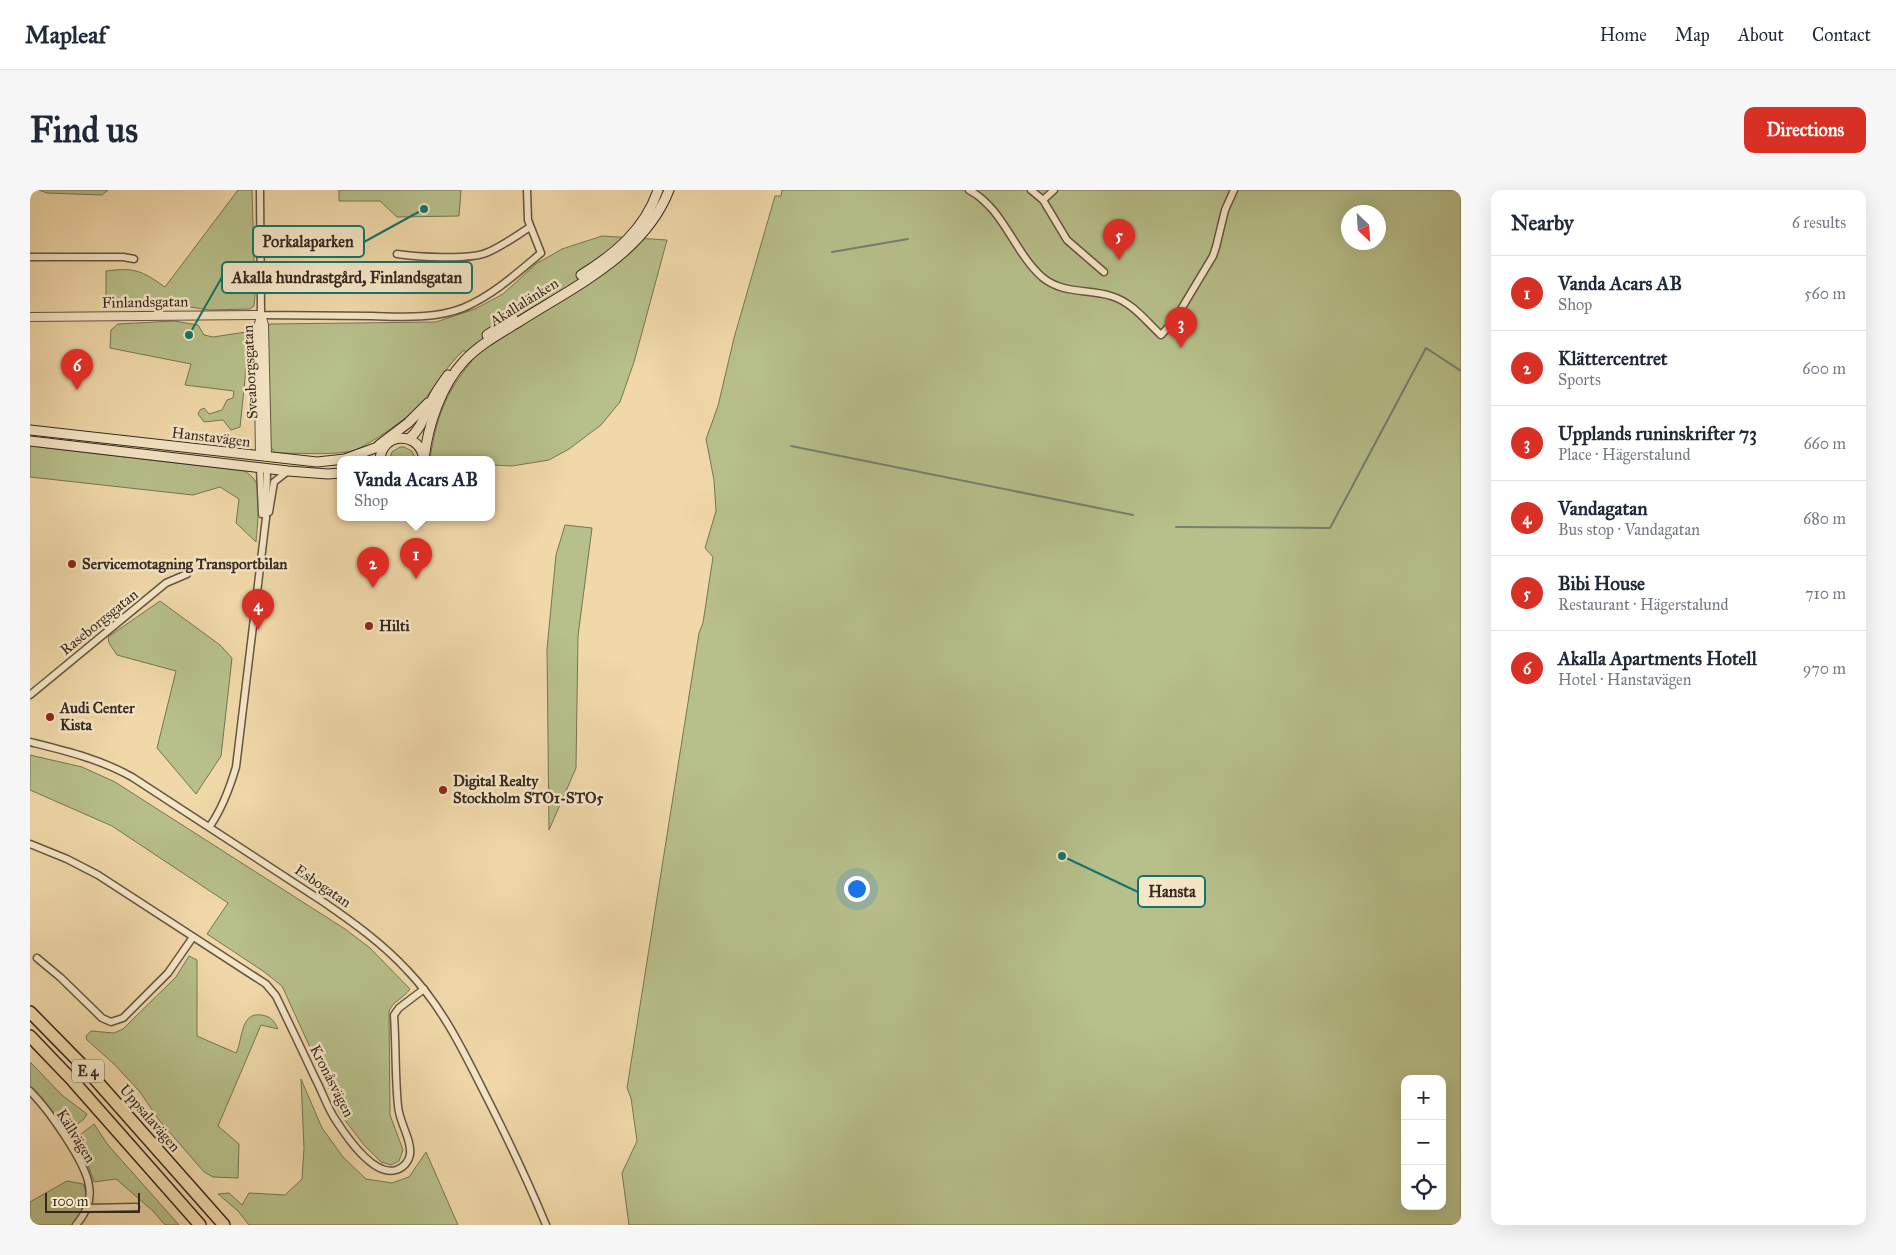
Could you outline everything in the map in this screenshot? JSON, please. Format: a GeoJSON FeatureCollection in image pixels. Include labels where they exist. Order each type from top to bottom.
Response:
{"type":"FeatureCollection","features":[{"type":"Feature","properties":{"kind":"highway","name":"Uppsalavägen"},"geometry":{"type":"LineString","coordinates":[[30,1012],[86,1069],[224,1225]]}},
{"type":"Feature","properties":{"kind":"highway","name":"E 4"},"geometry":{"type":"LineString","coordinates":[[30,1036],[79,1088],[200,1225]]}},
{"type":"Feature","properties":{"kind":"main road","name":"Akallalänken"},"geometry":{"type":"LineString","coordinates":[[408,439],[421,424],[432,399],[456,363],[476,343],[619,249],[643,220],[658,190]]}},
{"type":"Feature","properties":{"kind":"main road","name":"Akallalänken"},"geometry":{"type":"LineString","coordinates":[[424,456],[425,445],[434,416],[446,388],[464,362],[485,343],[603,269],[636,242],[652,224],[669,190]]}},
{"type":"Feature","properties":{"kind":"main road"},"geometry":{"type":"LineString","coordinates":[[373,450],[408,422],[432,399]]}},
{"type":"Feature","properties":{"kind":"main road","name":"Hanstavägen"},"geometry":{"type":"LineString","coordinates":[[30,430],[264,457],[317,462],[337,461]]}},
{"type":"Feature","properties":{"kind":"main road","name":"Hanstavägen"},"geometry":{"type":"LineString","coordinates":[[354,456],[373,450],[397,438],[408,439]]}},
{"type":"Feature","properties":{"kind":"main road"},"geometry":{"type":"LineString","coordinates":[[408,439],[419,446],[423,456]]}},
{"type":"Feature","properties":{"kind":"main road","name":"Hanstavägen"},"geometry":{"type":"LineString","coordinates":[[30,441],[288,471],[319,474],[337,473]]}},
{"type":"Feature","properties":{"kind":"main road"},"geometry":{"type":"LineString","coordinates":[[381,456],[386,444]]}},
{"type":"Feature","properties":{"kind":"main road"},"geometry":{"type":"LineString","coordinates":[[264,457],[264,468]]}},
{"type":"Feature","properties":{"kind":"street","name":"Sveaborgsgatan"},"geometry":{"type":"LineString","coordinates":[[260,190],[261,315],[264,325],[264,457]]}},
{"type":"Feature","properties":{"kind":"street"},"geometry":{"type":"LineString","coordinates":[[397,254],[462,257],[485,254],[530,228],[527,190]]}},
{"type":"Feature","properties":{"kind":"street"},"geometry":{"type":"LineString","coordinates":[[972,190],[991,208],[1027,260],[1042,276],[1057,286],[1112,296],[1123,301],[1131,306],[1161,335],[1174,321],[1213,256],[1225,210],[1234,190]]}},
{"type":"Feature","properties":{"kind":"street"},"geometry":{"type":"LineString","coordinates":[[1031,190],[1044,200],[1067,240],[1104,272]]}},
{"type":"Feature","properties":{"kind":"street"},"geometry":{"type":"LineString","coordinates":[[1044,200],[1054,190]]}},
{"type":"Feature","properties":{"kind":"street","name":"Finlandsgatan"},"geometry":{"type":"LineString","coordinates":[[30,317],[261,315],[408,317],[438,315],[461,308],[486,296],[541,253],[530,228]]}},
{"type":"Feature","properties":{"kind":"street"},"geometry":{"type":"LineString","coordinates":[[30,257],[123,257],[134,259]]}},
{"type":"Feature","properties":{"kind":"street"},"geometry":{"type":"LineString","coordinates":[[264,468],[266,518]]}},
{"type":"Feature","properties":{"kind":"street"},"geometry":{"type":"LineString","coordinates":[[263,532],[264,468]]}},
{"type":"Feature","properties":{"kind":"street"},"geometry":{"type":"LineString","coordinates":[[210,826],[216,818],[236,767],[263,532],[270,508],[274,482],[288,471]]}},
{"type":"Feature","properties":{"kind":"street","name":"Raseborgsgatan"},"geometry":{"type":"LineString","coordinates":[[30,695],[166,583],[186,574]]}},
{"type":"Feature","properties":{"kind":"street","name":"Esbogatan"},"geometry":{"type":"LineString","coordinates":[[30,742],[90,757],[112,766],[210,826],[352,921],[407,970],[424,989],[448,1022],[530,1188],[546,1225]]}},
{"type":"Feature","properties":{"kind":"street","name":"Kronåsvägen"},"geometry":{"type":"LineString","coordinates":[[30,844],[98,874],[266,984],[276,996],[334,1118],[360,1152],[373,1165],[384,1170],[400,1169],[405,1165],[410,1154],[409,1144],[398,1107],[394,1015],[399,1008],[424,989]]}},
{"type":"Feature","properties":{"kind":"street"},"geometry":{"type":"LineString","coordinates":[[37,958],[102,1018],[110,1022],[123,1018],[168,973],[193,937]]}},
{"type":"Feature","properties":{"kind":"street","name":"Källvägen"},"geometry":{"type":"LineString","coordinates":[[30,1091],[66,1139],[86,1174],[90,1196],[87,1208],[76,1225]]}},
{"type":"Feature","properties":{"kind":"street"},"geometry":{"type":"LineString","coordinates":[[87,1208],[136,1207]]}},
{"type":"Feature","properties":{"kind":"green space"},"geometry":{"type":"Polygon","coordinates":[[[39,190],[108,190],[102,195],[47,193],[39,190]]]}},
{"type":"Feature","properties":{"kind":"green space"},"geometry":{"type":"Polygon","coordinates":[[[238,190],[252,190],[254,306],[250,309],[209,310],[178,305],[166,308],[104,307],[106,271],[131,270],[150,277],[165,287],[238,190]]]}},
{"type":"Feature","properties":{"kind":"green space"},"geometry":{"type":"Polygon","coordinates":[[[339,190],[461,190],[459,216],[397,217],[380,201],[339,201],[339,190]]]}},
{"type":"Feature","properties":{"kind":"green space"},"geometry":{"type":"Polygon","coordinates":[[[782,190],[1461,190],[1461,1225],[629,1225],[622,1173],[637,1141],[631,1098],[627,1088],[699,633],[703,623],[713,557],[705,548],[716,511],[714,480],[706,439],[718,406],[734,338],[775,196],[781,196],[782,190]]]}},
{"type":"Feature","properties":{"kind":"green space"},"geometry":{"type":"Polygon","coordinates":[[[602,236],[667,240],[634,362],[620,402],[601,425],[569,449],[549,460],[512,466],[495,465],[495,456],[431,456],[435,431],[443,407],[455,384],[472,361],[464,350],[452,362],[421,404],[386,432],[355,450],[321,454],[275,453],[270,446],[266,329],[270,324],[436,322],[475,309],[503,294],[536,264],[562,249],[602,236]]]}},
{"type":"Feature","properties":{"kind":"green space"},"geometry":{"type":"Polygon","coordinates":[[[174,321],[198,325],[204,335],[213,337],[246,332],[245,379],[240,427],[231,430],[223,420],[204,422],[198,414],[200,410],[204,408],[209,414],[222,410],[227,400],[233,398],[234,391],[185,385],[191,364],[110,348],[111,330],[118,324],[174,321]]]}},
{"type":"Feature","properties":{"kind":"green space"},"geometry":{"type":"Polygon","coordinates":[[[30,446],[245,471],[255,481],[258,492],[259,506],[256,542],[236,523],[239,499],[220,487],[193,495],[30,477],[30,446]]]}},
{"type":"Feature","properties":{"kind":"green space"},"geometry":{"type":"Polygon","coordinates":[[[400,447],[404,447],[412,451],[414,456],[390,456],[392,452],[400,447]]]}},
{"type":"Feature","properties":{"kind":"green space"},"geometry":{"type":"Polygon","coordinates":[[[565,525],[592,528],[578,636],[576,768],[549,830],[547,649],[556,555],[565,525]]]}},
{"type":"Feature","properties":{"kind":"green space"},"geometry":{"type":"Polygon","coordinates":[[[160,601],[220,645],[232,658],[221,756],[196,794],[157,748],[176,671],[117,655],[109,643],[108,637],[160,601]]]}},
{"type":"Feature","properties":{"kind":"green space"},"geometry":{"type":"Polygon","coordinates":[[[30,755],[82,767],[115,782],[345,929],[370,948],[410,989],[389,1011],[390,1115],[403,1150],[399,1161],[391,1165],[381,1162],[364,1145],[341,1115],[282,986],[263,971],[207,934],[228,903],[112,826],[30,790],[30,755]]]}},
{"type":"Feature","properties":{"kind":"green space"},"geometry":{"type":"Polygon","coordinates":[[[189,956],[197,960],[197,1036],[236,1053],[243,1028],[249,1018],[254,1015],[269,1017],[278,1029],[261,1025],[218,1126],[239,1144],[238,1178],[213,1177],[204,1172],[159,1120],[140,1092],[114,1064],[87,1040],[86,1036],[91,1031],[114,1033],[123,1029],[176,977],[189,956]]]}},
{"type":"Feature","properties":{"kind":"green space"},"geometry":{"type":"Polygon","coordinates":[[[30,1062],[63,1096],[87,1114],[84,1119],[68,1131],[30,1086],[30,1062]]]}},
{"type":"Feature","properties":{"kind":"green space"},"geometry":{"type":"Polygon","coordinates":[[[301,1079],[322,1128],[343,1157],[366,1179],[392,1183],[409,1177],[426,1152],[458,1225],[249,1225],[238,1211],[218,1194],[229,1193],[242,1205],[249,1193],[285,1195],[302,1179],[304,1148],[301,1079]]]}},
{"type":"Feature","properties":{"kind":"green space"},"geometry":{"type":"Polygon","coordinates":[[[94,1124],[108,1145],[179,1225],[165,1225],[153,1211],[116,1179],[94,1182],[88,1165],[72,1141],[94,1124]]]}},
{"type":"Feature","properties":{"kind":"green space"},"geometry":{"type":"Polygon","coordinates":[[[67,1181],[83,1184],[85,1190],[85,1206],[76,1220],[71,1225],[36,1225],[30,1222],[30,1202],[67,1181]]]}},
{"type":"Feature","properties":{"kind":"waterway"},"geometry":{"type":"LineString","coordinates":[[832,252],[908,239]]}},
{"type":"Feature","properties":{"kind":"waterway"},"geometry":{"type":"LineString","coordinates":[[1176,527],[1330,528],[1426,348],[1461,371]]}},
{"type":"Feature","properties":{"kind":"waterway"},"geometry":{"type":"LineString","coordinates":[[791,446],[1133,515]]}},
{"type":"Feature","properties":{"kind":"place","name":"Porkalaparken"},"geometry":{"type":"Point","coordinates":[424,209]}},
{"type":"Feature","properties":{"kind":"place","name":"Bibi House"},"geometry":{"type":"Point","coordinates":[1119,260]}},
{"type":"Feature","properties":{"kind":"place","name":"Akalla hundrastgård, Finlandsgatan"},"geometry":{"type":"Point","coordinates":[189,335]}},
{"type":"Feature","properties":{"kind":"place","name":"Upplands runinskrifter 73"},"geometry":{"type":"Point","coordinates":[1181,348]}},
{"type":"Feature","properties":{"kind":"place","name":"Akalla Apartments Hotell"},"geometry":{"type":"Point","coordinates":[77,390]}},
{"type":"Feature","properties":{"kind":"place","name":"Servicemotagning Transportbilan"},"geometry":{"type":"Point","coordinates":[72,564]}},
{"type":"Feature","properties":{"kind":"place","name":"Vanda Acars AB"},"geometry":{"type":"Point","coordinates":[416,579]}},
{"type":"Feature","properties":{"kind":"place","name":"Klättercentret"},"geometry":{"type":"Point","coordinates":[373,588]}},
{"type":"Feature","properties":{"kind":"place","name":"Hilti"},"geometry":{"type":"Point","coordinates":[369,626]}},
{"type":"Feature","properties":{"kind":"place","name":"Vandagatan"},"geometry":{"type":"Point","coordinates":[258,630]}},
{"type":"Feature","properties":{"kind":"place","name":"Audi Center Kista"},"geometry":{"type":"Point","coordinates":[50,717]}},
{"type":"Feature","properties":{"kind":"place","name":"Digital Realty Stockholm STO1-STO5"},"geometry":{"type":"Point","coordinates":[443,790]}},
{"type":"Feature","properties":{"kind":"place","name":"Hansta"},"geometry":{"type":"Point","coordinates":[1062,856]}}]}
